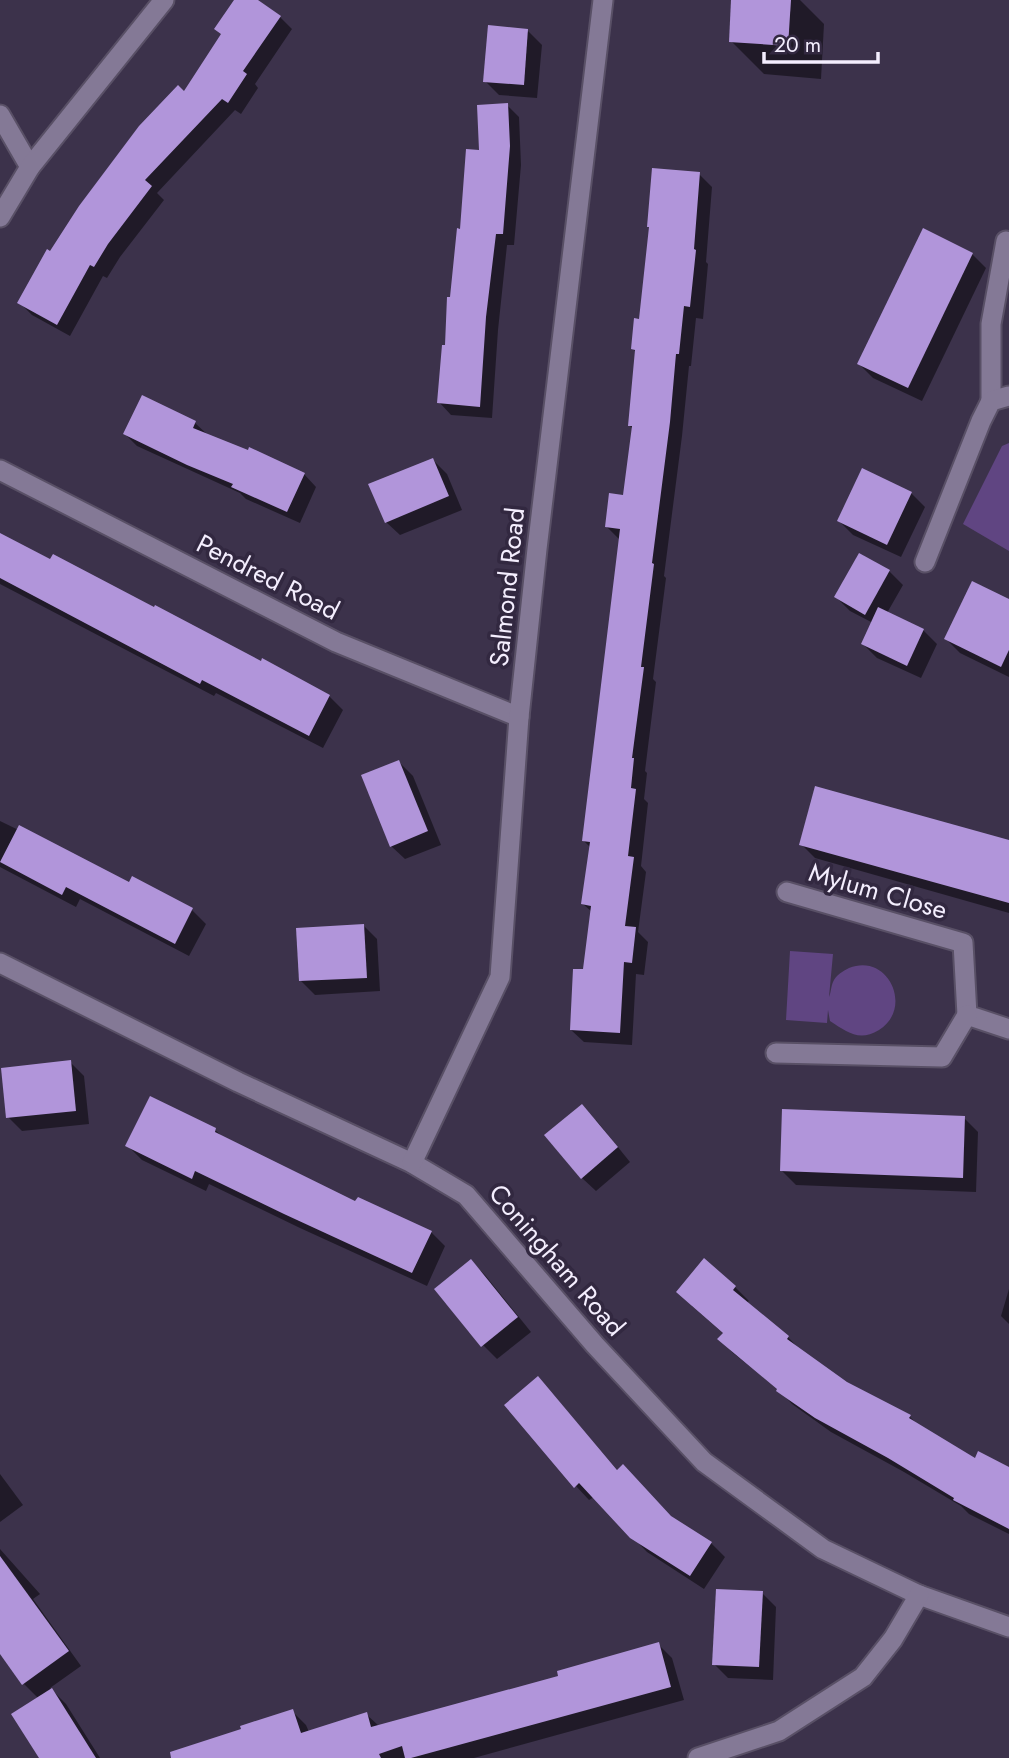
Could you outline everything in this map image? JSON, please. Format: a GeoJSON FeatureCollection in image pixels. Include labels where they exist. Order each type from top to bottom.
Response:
{"type":"FeatureCollection","features":[{"type":"Feature","properties":{"kind":"street"},"geometry":{"type":"LineString","coordinates":[[0,217],[30,167],[164,0]]}},
{"type":"Feature","properties":{"kind":"street","name":"Salmond Road"},"geometry":{"type":"LineString","coordinates":[[412,1163],[500,977],[519,717],[603,0]]}},
{"type":"Feature","properties":{"kind":"street"},"geometry":{"type":"LineString","coordinates":[[0,115],[30,167]]}},
{"type":"Feature","properties":{"kind":"street"},"geometry":{"type":"LineString","coordinates":[[925,562],[981,421],[1000,399],[991,324],[1006,241]]}},
{"type":"Feature","properties":{"kind":"street","name":"Pendred Road"},"geometry":{"type":"LineString","coordinates":[[0,470],[336,642],[519,717]]}},
{"type":"Feature","properties":{"kind":"street","name":"Mylum Close"},"geometry":{"type":"LineString","coordinates":[[787,892],[963,943],[967,1015]]}},
{"type":"Feature","properties":{"kind":"street","name":"Coningham Road"},"geometry":{"type":"LineString","coordinates":[[0,963],[238,1082],[412,1163],[467,1195],[595,1345],[704,1462],[822,1549],[919,1595],[1009,1627]]}},
{"type":"Feature","properties":{"kind":"street"},"geometry":{"type":"LineString","coordinates":[[775,1053],[942,1057],[967,1015],[1009,1029]]}},
{"type":"Feature","properties":{"kind":"street"},"geometry":{"type":"LineString","coordinates":[[698,1758],[779,1731],[863,1676],[894,1639],[919,1595]]}},
{"type":"Feature","properties":{"kind":"shaded area"},"geometry":{"type":"Polygon","coordinates":[[[1009,443],[1009,551],[963,524],[1002,446],[1009,443]]]}},
{"type":"Feature","properties":{"kind":"shaded area"},"geometry":{"type":"Polygon","coordinates":[[[790,951],[833,954],[829,997],[833,982],[842,972],[863,965],[875,968],[885,975],[895,996],[895,1009],[889,1020],[872,1034],[859,1035],[830,1021],[828,1010],[827,1023],[786,1020],[790,951]]]}},
{"type":"Feature","properties":{"kind":"building"},"geometry":{"type":"Polygon","coordinates":[[[234,0],[258,0],[281,16],[243,71],[247,74],[228,103],[222,99],[145,180],[152,186],[94,267],[90,265],[57,325],[17,303],[47,249],[50,251],[79,206],[139,126],[178,85],[184,91],[221,34],[214,29],[234,0]]]}},
{"type":"Feature","properties":{"kind":"building"},"geometry":{"type":"Polygon","coordinates":[[[731,0],[791,0],[788,46],[729,42],[731,0]]]}},
{"type":"Feature","properties":{"kind":"building"},"geometry":{"type":"Polygon","coordinates":[[[488,25],[528,29],[524,85],[483,82],[488,25]]]}},
{"type":"Feature","properties":{"kind":"building"},"geometry":{"type":"Polygon","coordinates":[[[508,103],[510,146],[503,234],[496,234],[486,317],[480,407],[437,403],[442,345],[445,345],[447,297],[450,297],[457,228],[460,229],[466,149],[479,150],[477,105],[508,103]]]}},
{"type":"Feature","properties":{"kind":"building"},"geometry":{"type":"Polygon","coordinates":[[[652,168],[700,172],[690,307],[684,306],[679,354],[676,354],[632,758],[631,788],[636,789],[628,856],[634,857],[625,926],[636,927],[632,963],[624,962],[620,1033],[570,1030],[573,969],[583,969],[591,906],[581,904],[590,842],[582,841],[620,529],[605,527],[609,493],[623,495],[632,426],[628,426],[635,350],[631,349],[634,318],[639,319],[652,168]]]}},
{"type":"Feature","properties":{"kind":"building"},"geometry":{"type":"Polygon","coordinates":[[[923,228],[973,253],[908,388],[857,364],[923,228]]]}},
{"type":"Feature","properties":{"kind":"building"},"geometry":{"type":"Polygon","coordinates":[[[142,395],[196,421],[193,428],[248,450],[249,447],[305,473],[287,512],[123,434],[142,395]]]}},
{"type":"Feature","properties":{"kind":"building"},"geometry":{"type":"Polygon","coordinates":[[[433,458],[449,496],[385,523],[368,484],[433,458]]]}},
{"type":"Feature","properties":{"kind":"building"},"geometry":{"type":"Polygon","coordinates":[[[862,468],[912,492],[887,545],[837,521],[862,468]]]}},
{"type":"Feature","properties":{"kind":"building"},"geometry":{"type":"Polygon","coordinates":[[[0,533],[50,559],[53,554],[261,661],[262,658],[330,695],[309,736],[202,680],[200,684],[0,578],[0,533]]]}},
{"type":"Feature","properties":{"kind":"building"},"geometry":{"type":"Polygon","coordinates":[[[859,553],[890,570],[865,615],[834,597],[859,553]]]}},
{"type":"Feature","properties":{"kind":"building"},"geometry":{"type":"Polygon","coordinates":[[[972,581],[1009,599],[1009,650],[1001,667],[944,639],[972,581]]]}},
{"type":"Feature","properties":{"kind":"building"},"geometry":{"type":"Polygon","coordinates":[[[878,607],[924,629],[907,666],[861,644],[878,607]]]}},
{"type":"Feature","properties":{"kind":"building"},"geometry":{"type":"Polygon","coordinates":[[[399,760],[428,831],[390,847],[361,775],[399,760]]]}},
{"type":"Feature","properties":{"kind":"building"},"geometry":{"type":"Polygon","coordinates":[[[815,786],[1009,840],[1009,903],[799,845],[815,786]]]}},
{"type":"Feature","properties":{"kind":"building"},"geometry":{"type":"Polygon","coordinates":[[[19,825],[129,882],[132,876],[193,908],[175,944],[66,887],[62,895],[0,862],[19,825]]]}},
{"type":"Feature","properties":{"kind":"building"},"geometry":{"type":"Polygon","coordinates":[[[364,924],[367,978],[299,981],[296,928],[364,924]]]}},
{"type":"Feature","properties":{"kind":"building"},"geometry":{"type":"Polygon","coordinates":[[[71,1060],[76,1111],[6,1118],[1,1068],[71,1060]]]}},
{"type":"Feature","properties":{"kind":"building"},"geometry":{"type":"Polygon","coordinates":[[[150,1096],[216,1128],[215,1132],[355,1201],[358,1197],[432,1231],[412,1273],[195,1171],[192,1179],[125,1146],[150,1096]]]}},
{"type":"Feature","properties":{"kind":"building"},"geometry":{"type":"Polygon","coordinates":[[[582,1104],[618,1147],[581,1179],[544,1135],[582,1104]]]}},
{"type":"Feature","properties":{"kind":"building"},"geometry":{"type":"Polygon","coordinates":[[[782,1109],[965,1116],[963,1178],[780,1171],[782,1109]]]}},
{"type":"Feature","properties":{"kind":"building"},"geometry":{"type":"Polygon","coordinates":[[[704,1258],[736,1286],[733,1290],[789,1336],[787,1339],[847,1382],[911,1415],[909,1418],[975,1458],[978,1451],[1009,1467],[1009,1529],[953,1500],[954,1498],[888,1458],[815,1418],[776,1391],[777,1389],[717,1339],[723,1333],[676,1292],[704,1258]]]}},
{"type":"Feature","properties":{"kind":"building"},"geometry":{"type":"Polygon","coordinates":[[[471,1259],[518,1317],[481,1347],[434,1289],[471,1259]]]}},
{"type":"Feature","properties":{"kind":"building"},"geometry":{"type":"Polygon","coordinates":[[[538,1376],[617,1470],[623,1464],[671,1516],[712,1542],[690,1576],[630,1538],[579,1483],[574,1488],[504,1405],[538,1376]]]}},
{"type":"Feature","properties":{"kind":"building"},"geometry":{"type":"Polygon","coordinates":[[[0,1556],[69,1651],[22,1685],[0,1654],[0,1556]]]}},
{"type":"Feature","properties":{"kind":"building"},"geometry":{"type":"Polygon","coordinates":[[[716,1589],[763,1591],[759,1667],[712,1665],[716,1589]]]}},
{"type":"Feature","properties":{"kind":"building"},"geometry":{"type":"Polygon","coordinates":[[[659,1642],[671,1687],[411,1758],[405,1758],[402,1746],[379,1754],[381,1758],[171,1758],[170,1752],[293,1709],[301,1733],[367,1712],[371,1727],[558,1676],[557,1671],[659,1642]]]}},
{"type":"Feature","properties":{"kind":"building"},"geometry":{"type":"Polygon","coordinates":[[[52,1688],[96,1758],[39,1758],[11,1714],[52,1688]]]}}]}
